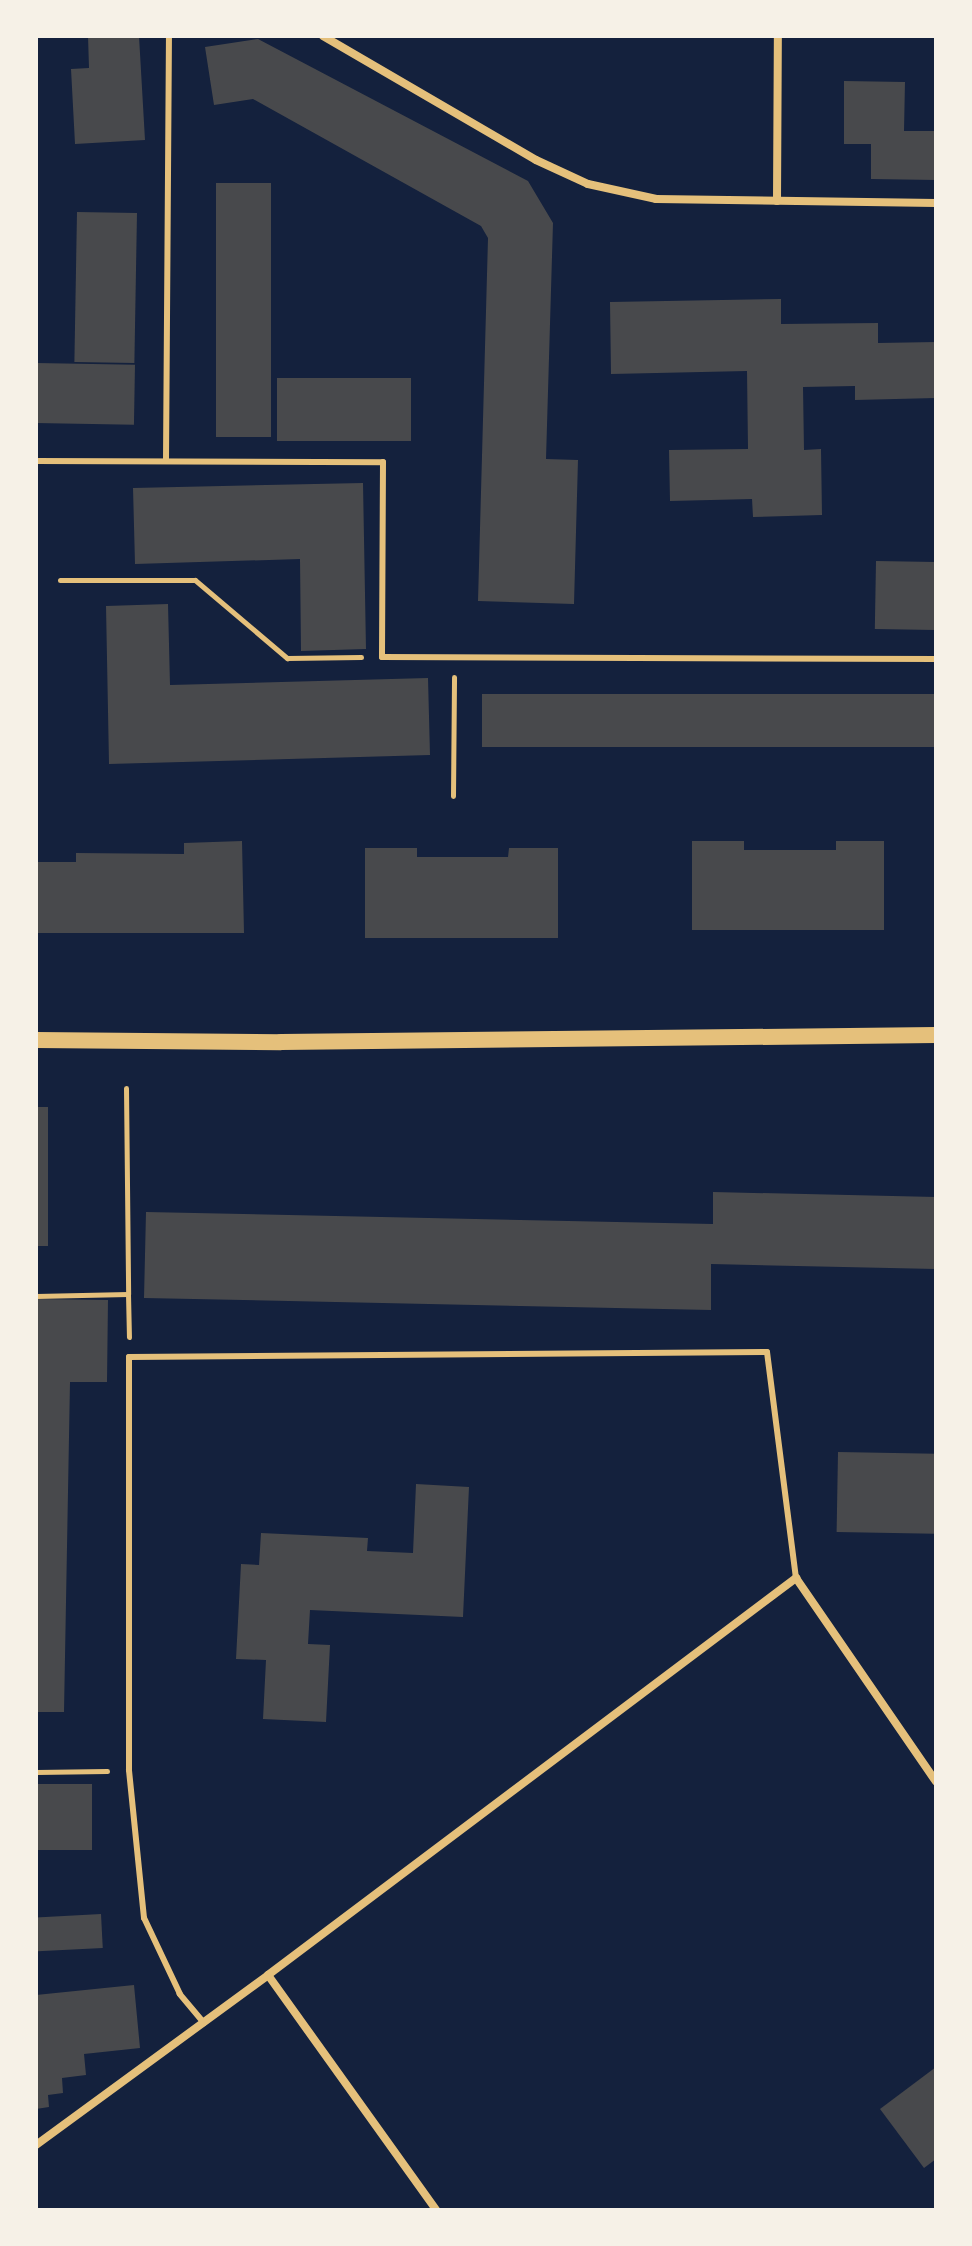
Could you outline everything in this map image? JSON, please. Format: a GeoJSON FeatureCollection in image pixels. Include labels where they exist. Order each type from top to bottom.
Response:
{"type":"FeatureCollection","features":[{"type":"Feature","properties":{"kind":"main road"},"geometry":{"type":"LineString","coordinates":[[36,1040],[281,1042],[936,1035]]}},
{"type":"Feature","properties":{"kind":"street"},"geometry":{"type":"LineString","coordinates":[[323,36],[536,160],[588,184],[656,199],[936,203]]}},
{"type":"Feature","properties":{"kind":"street"},"geometry":{"type":"LineString","coordinates":[[777,201],[778,36]]}},
{"type":"Feature","properties":{"kind":"street"},"geometry":{"type":"LineString","coordinates":[[36,2145],[204,2023],[796,1578],[936,1782]]}},
{"type":"Feature","properties":{"kind":"street"},"geometry":{"type":"LineString","coordinates":[[268,1975],[436,2210]]}},
{"type":"Feature","properties":{"kind":"lane"},"geometry":{"type":"LineString","coordinates":[[166,461],[169,36]]}},
{"type":"Feature","properties":{"kind":"lane"},"geometry":{"type":"LineString","coordinates":[[36,461],[383,462],[382,657],[936,659]]}},
{"type":"Feature","properties":{"kind":"lane"},"geometry":{"type":"LineString","coordinates":[[204,2023],[172,1980],[144,1918],[129,1770],[129,1357],[767,1352],[796,1578]]}},
{"type":"Feature","properties":{"kind":"path"},"geometry":{"type":"LineString","coordinates":[[60,580],[195,580],[287,658],[382,657]]}},
{"type":"Feature","properties":{"kind":"path"},"geometry":{"type":"LineString","coordinates":[[453,796],[454,657]]}},
{"type":"Feature","properties":{"kind":"path"},"geometry":{"type":"LineString","coordinates":[[126,1088],[129,1357]]}},
{"type":"Feature","properties":{"kind":"path"},"geometry":{"type":"LineString","coordinates":[[36,1296],[128,1294]]}},
{"type":"Feature","properties":{"kind":"path"},"geometry":{"type":"LineString","coordinates":[[36,1772],[129,1770]]}},
{"type":"Feature","properties":{"kind":"building"},"geometry":{"type":"Polygon","coordinates":[[[88,36],[139,36],[145,140],[75,144],[71,69],[89,68],[88,36]]]}},
{"type":"Feature","properties":{"kind":"building"},"geometry":{"type":"Polygon","coordinates":[[[258,39],[528,181],[553,223],[546,459],[578,460],[574,604],[478,601],[488,238],[481,226],[253,99],[214,105],[205,47],[258,39]]]}},
{"type":"Feature","properties":{"kind":"building"},"geometry":{"type":"Polygon","coordinates":[[[844,81],[905,82],[904,131],[936,131],[936,180],[871,179],[871,144],[844,144],[844,81]]]}},
{"type":"Feature","properties":{"kind":"building"},"geometry":{"type":"Polygon","coordinates":[[[216,183],[271,183],[271,437],[216,437],[216,183]]]}},
{"type":"Feature","properties":{"kind":"building"},"geometry":{"type":"Polygon","coordinates":[[[77,212],[137,213],[134,363],[74,362],[77,212]]]}},
{"type":"Feature","properties":{"kind":"building"},"geometry":{"type":"Polygon","coordinates":[[[781,299],[781,324],[878,323],[878,343],[936,342],[936,398],[855,400],[855,386],[803,387],[804,450],[821,449],[822,515],[753,517],[752,499],[670,501],[669,450],[748,449],[747,371],[611,374],[610,302],[781,299]]]}},
{"type":"Feature","properties":{"kind":"building"},"geometry":{"type":"Polygon","coordinates":[[[36,363],[135,365],[134,425],[36,423],[36,363]]]}},
{"type":"Feature","properties":{"kind":"building"},"geometry":{"type":"Polygon","coordinates":[[[277,378],[411,378],[411,441],[277,441],[277,378]]]}},
{"type":"Feature","properties":{"kind":"building"},"geometry":{"type":"Polygon","coordinates":[[[363,483],[366,649],[301,651],[300,559],[135,564],[133,488],[363,483]]]}},
{"type":"Feature","properties":{"kind":"building"},"geometry":{"type":"Polygon","coordinates":[[[876,561],[936,562],[935,630],[875,629],[876,561]]]}},
{"type":"Feature","properties":{"kind":"building"},"geometry":{"type":"Polygon","coordinates":[[[168,604],[170,685],[428,678],[430,755],[109,764],[106,606],[168,604]]]}},
{"type":"Feature","properties":{"kind":"building"},"geometry":{"type":"Polygon","coordinates":[[[482,694],[936,694],[936,747],[482,747],[482,694]]]}},
{"type":"Feature","properties":{"kind":"building"},"geometry":{"type":"Polygon","coordinates":[[[242,841],[244,933],[36,933],[36,862],[76,862],[76,853],[184,854],[184,843],[242,841]]]}},
{"type":"Feature","properties":{"kind":"building"},"geometry":{"type":"Polygon","coordinates":[[[692,841],[744,841],[744,850],[836,850],[836,841],[884,841],[884,930],[692,930],[692,841]]]}},
{"type":"Feature","properties":{"kind":"building"},"geometry":{"type":"Polygon","coordinates":[[[365,848],[417,848],[417,857],[508,857],[509,848],[558,848],[558,938],[365,938],[365,848]]]}},
{"type":"Feature","properties":{"kind":"building"},"geometry":{"type":"Polygon","coordinates":[[[36,1107],[48,1107],[48,1246],[36,1246],[36,1107]]]}},
{"type":"Feature","properties":{"kind":"building"},"geometry":{"type":"Polygon","coordinates":[[[713,1192],[936,1197],[936,1269],[711,1264],[711,1310],[144,1298],[146,1212],[713,1224],[713,1192]]]}},
{"type":"Feature","properties":{"kind":"building"},"geometry":{"type":"Polygon","coordinates":[[[36,1299],[108,1300],[107,1382],[70,1382],[64,1712],[36,1712],[36,1299]]]}},
{"type":"Feature","properties":{"kind":"building"},"geometry":{"type":"Polygon","coordinates":[[[838,1452],[936,1454],[935,1534],[837,1532],[838,1452]]]}},
{"type":"Feature","properties":{"kind":"building"},"geometry":{"type":"Polygon","coordinates":[[[416,1484],[469,1487],[463,1617],[310,1610],[308,1644],[330,1645],[326,1722],[263,1719],[266,1660],[236,1659],[241,1564],[259,1565],[261,1533],[368,1538],[367,1551],[413,1553],[416,1484]]]}},
{"type":"Feature","properties":{"kind":"building"},"geometry":{"type":"Polygon","coordinates":[[[36,1784],[92,1784],[92,1850],[36,1850],[36,1784]]]}},
{"type":"Feature","properties":{"kind":"building"},"geometry":{"type":"Polygon","coordinates":[[[101,1914],[103,1948],[38,1951],[36,1917],[101,1914]]]}},
{"type":"Feature","properties":{"kind":"building"},"geometry":{"type":"Polygon","coordinates":[[[134,1985],[140,2048],[84,2054],[86,2075],[62,2078],[63,2093],[48,2095],[49,2107],[36,2109],[36,1995],[134,1985]]]}},
{"type":"Feature","properties":{"kind":"building"},"geometry":{"type":"Polygon","coordinates":[[[936,2067],[936,2159],[924,2168],[880,2109],[936,2067]]]}}]}
